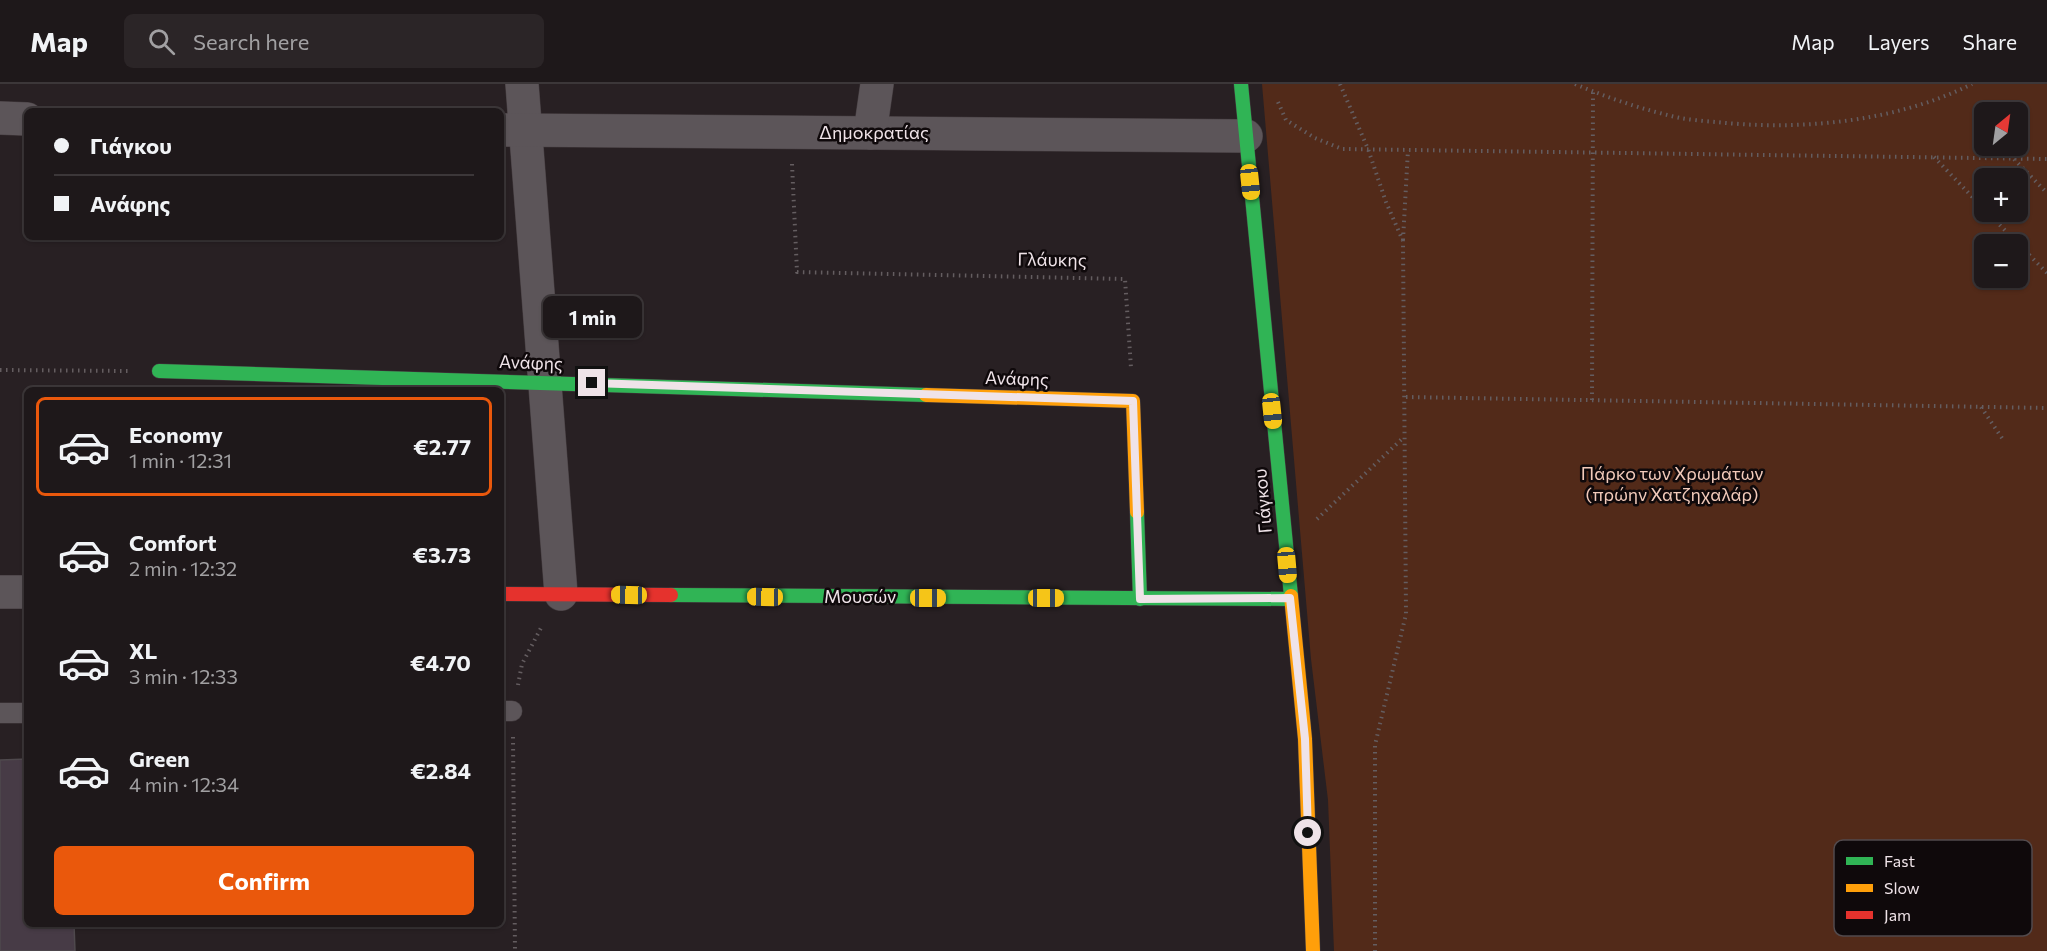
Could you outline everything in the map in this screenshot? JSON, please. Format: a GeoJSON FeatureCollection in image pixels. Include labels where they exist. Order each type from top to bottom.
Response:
{"type":"FeatureCollection","features":[{"type":"Feature","properties":{"kind":"street"},"geometry":{"type":"LineString","coordinates":[[522,84],[513,130],[544,382],[561,594]]}},
{"type":"Feature","properties":{"kind":"street"},"geometry":{"type":"LineString","coordinates":[[870,134],[877,84]]}},
{"type":"Feature","properties":{"kind":"street","name":"Γιάγκου"},"geometry":{"type":"LineString","coordinates":[[1241,84],[1305,739],[1312,951]]}},
{"type":"Feature","properties":{"kind":"street"},"geometry":{"type":"LineString","coordinates":[[0,118],[24,119]]}},
{"type":"Feature","properties":{"kind":"street","name":"Δημοκρατίας"},"geometry":{"type":"LineString","coordinates":[[513,130],[1246,136]]}},
{"type":"Feature","properties":{"kind":"street","name":"Ανάφης"},"geometry":{"type":"LineString","coordinates":[[159,371],[1133,401]]}},
{"type":"Feature","properties":{"kind":"street"},"geometry":{"type":"LineString","coordinates":[[1133,401],[1140,599]]}},
{"type":"Feature","properties":{"kind":"street"},"geometry":{"type":"LineString","coordinates":[[0,592],[24,592]]}},
{"type":"Feature","properties":{"kind":"street","name":"Μουσών"},"geometry":{"type":"LineString","coordinates":[[504,594],[1290,598]]}},
{"type":"Feature","properties":{"kind":"lane"},"geometry":{"type":"LineString","coordinates":[[0,713],[24,713]]}},
{"type":"Feature","properties":{"kind":"path"},"geometry":{"type":"LineString","coordinates":[[1340,84],[1403,241]]}},
{"type":"Feature","properties":{"kind":"path"},"geometry":{"type":"LineString","coordinates":[[1575,84],[1680,118],[1739,124],[1802,125],[1874,117],[1951,94],[1971,84]]}},
{"type":"Feature","properties":{"kind":"path"},"geometry":{"type":"LineString","coordinates":[[1592,400],[1591,152],[1593,91]]}},
{"type":"Feature","properties":{"kind":"path"},"geometry":{"type":"LineString","coordinates":[[1277,93],[1277,101],[1286,120],[1315,138],[1342,149],[2047,159]]}},
{"type":"Feature","properties":{"kind":"path","name":"Γλάυκης"},"geometry":{"type":"LineString","coordinates":[[790,133],[797,272],[1125,279],[1133,401]]}},
{"type":"Feature","properties":{"kind":"path"},"geometry":{"type":"LineString","coordinates":[[1375,951],[1375,745],[1406,614],[1403,241],[1408,150]]}},
{"type":"Feature","properties":{"kind":"path"},"geometry":{"type":"LineString","coordinates":[[1934,157],[1974,198]]}},
{"type":"Feature","properties":{"kind":"path"},"geometry":{"type":"LineString","coordinates":[[2014,158],[2047,193]]}},
{"type":"Feature","properties":{"kind":"path"},"geometry":{"type":"LineString","coordinates":[[1998,222],[2047,273]]}},
{"type":"Feature","properties":{"kind":"path"},"geometry":{"type":"LineString","coordinates":[[0,370],[159,371]]}},
{"type":"Feature","properties":{"kind":"path"},"geometry":{"type":"LineString","coordinates":[[1406,397],[2047,408]]}},
{"type":"Feature","properties":{"kind":"path"},"geometry":{"type":"LineString","coordinates":[[1980,407],[2004,441]]}},
{"type":"Feature","properties":{"kind":"path"},"geometry":{"type":"LineString","coordinates":[[1286,549],[1404,437]]}},
{"type":"Feature","properties":{"kind":"path"},"geometry":{"type":"LineString","coordinates":[[515,951],[507,711],[522,664],[561,594]]}},
{"type":"Feature","properties":{"kind":"green space","name":"Πάρκο των Χρωμάτων (πρώην Χατζηχαλάρ)"},"geometry":{"type":"Polygon","coordinates":[[[1262,84],[2047,84],[2047,951],[1334,951],[1328,800],[1311,659],[1262,84]]]}},
{"type":"Feature","properties":{"kind":"building"},"geometry":{"type":"Polygon","coordinates":[[[24,759],[24,927],[74,927],[75,951],[0,951],[0,760],[24,759]]]}},
{"type":"Feature","properties":{"kind":"traffic: fast"},"geometry":{"type":"LineString","coordinates":[[1241,84],[1291,596]]}},
{"type":"Feature","properties":{"kind":"traffic: fast"},"geometry":{"type":"LineString","coordinates":[[159,371],[926,395]]}},
{"type":"Feature","properties":{"kind":"traffic: fast"},"geometry":{"type":"LineString","coordinates":[[1137,512],[1140,599]]}},
{"type":"Feature","properties":{"kind":"traffic: fast"},"geometry":{"type":"LineString","coordinates":[[671,595],[1290,599]]}},
{"type":"Feature","properties":{"kind":"traffic: slow"},"geometry":{"type":"LineString","coordinates":[[926,395],[1133,401],[1137,512]]}},
{"type":"Feature","properties":{"kind":"traffic: slow"},"geometry":{"type":"LineString","coordinates":[[1291,596],[1305,739],[1313,951]]}},
{"type":"Feature","properties":{"kind":"traffic: jam"},"geometry":{"type":"LineString","coordinates":[[504,594],[671,595]]}},
{"type":"Feature","properties":{"kind":"route"},"geometry":{"type":"LineString","coordinates":[[592,383],[1133,401],[1140,599],[1290,598],[1305,739],[1308,833]]}}]}
